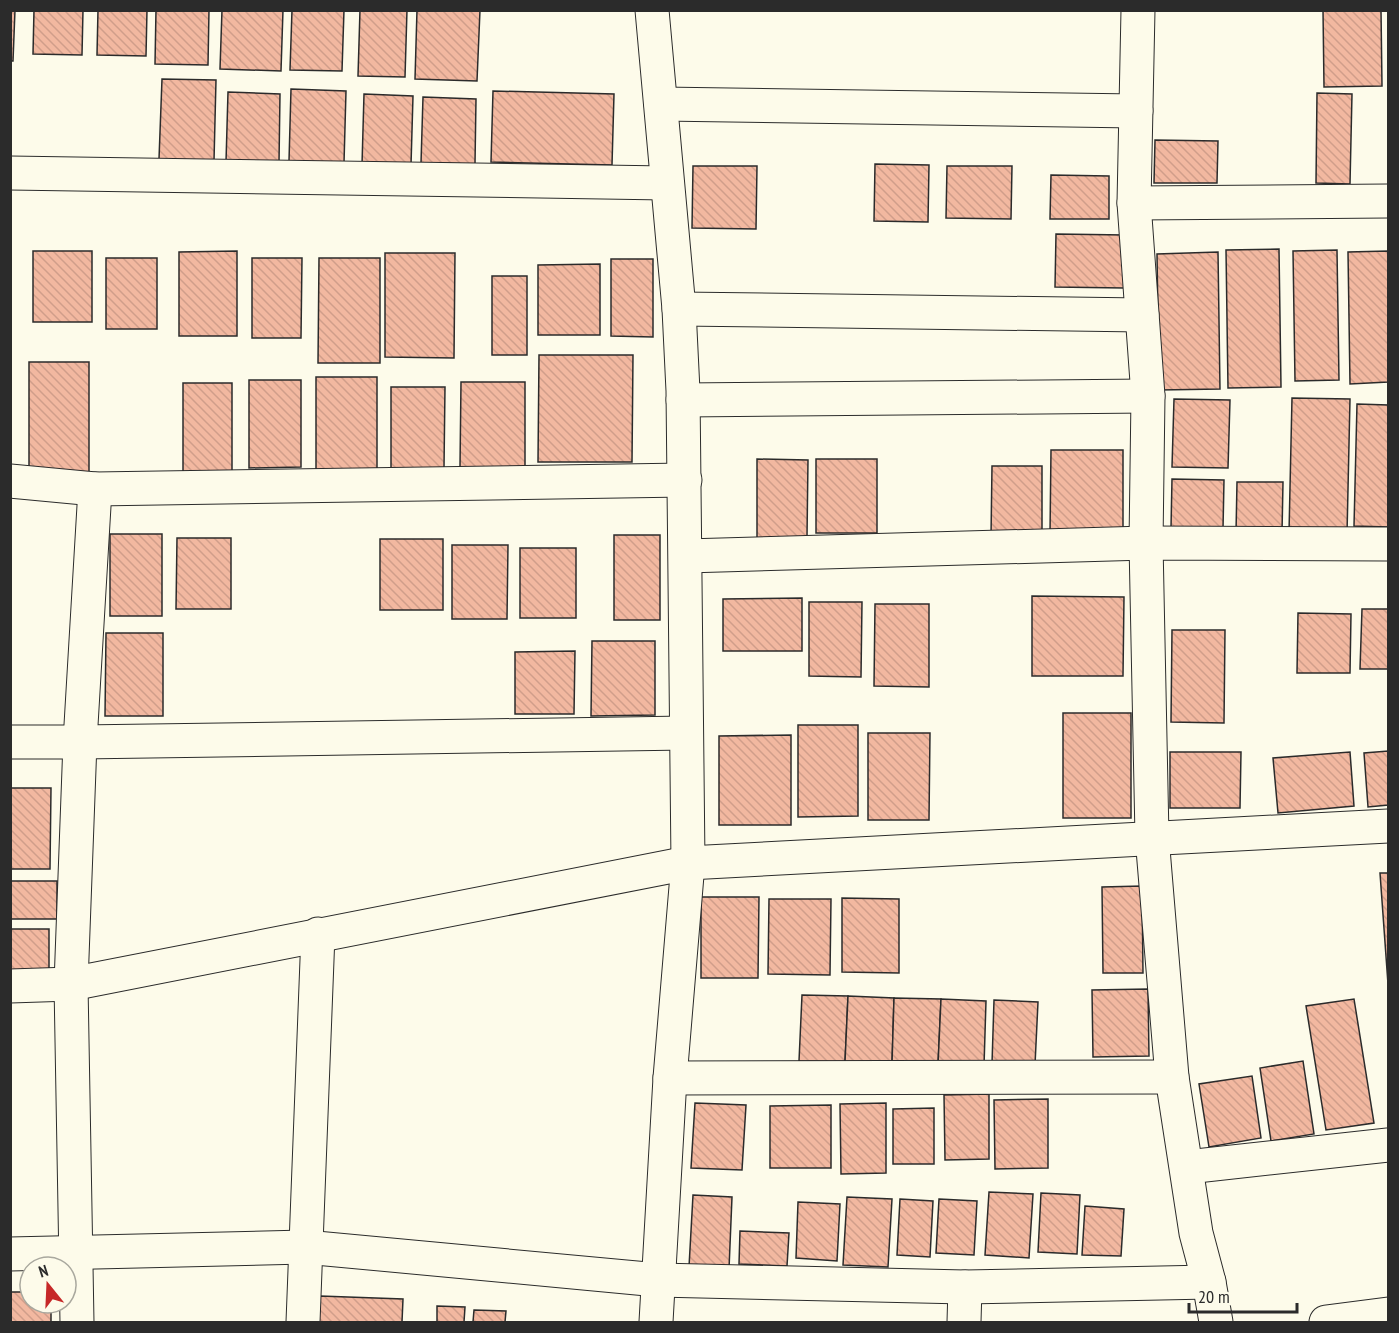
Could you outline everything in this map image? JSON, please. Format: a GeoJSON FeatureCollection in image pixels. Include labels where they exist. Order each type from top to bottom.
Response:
{"type":"FeatureCollection","features":[{"type":"Feature","properties":{"kind":"street"},"geometry":{"type":"LineString","coordinates":[[652,10],[679,309],[683,400],[688,863],[670,1078],[656,1323]]}},
{"type":"Feature","properties":{"kind":"street"},"geometry":{"type":"LineString","coordinates":[[1138,10],[1134,203],[1148,396],[1146,543],[1152,837],[1172,1077],[1196,1233],[1209,1282],[1216,1323]]}},
{"type":"Feature","properties":{"kind":"street"},"geometry":{"type":"LineString","coordinates":[[661,104],[1136,111]]}},
{"type":"Feature","properties":{"kind":"street"},"geometry":{"type":"LineString","coordinates":[[10,173],[666,183]]}},
{"type":"Feature","properties":{"kind":"street"},"geometry":{"type":"LineString","coordinates":[[1134,203],[1389,201]]}},
{"type":"Feature","properties":{"kind":"street"},"geometry":{"type":"LineString","coordinates":[[679,309],[1142,315]]}},
{"type":"Feature","properties":{"kind":"street"},"geometry":{"type":"LineString","coordinates":[[683,400],[1148,396]]}},
{"type":"Feature","properties":{"kind":"street"},"geometry":{"type":"LineString","coordinates":[[10,481],[95,489],[684,480]]}},
{"type":"Feature","properties":{"kind":"street"},"geometry":{"type":"LineString","coordinates":[[77,1323],[71,984],[80,742],[95,489]]}},
{"type":"Feature","properties":{"kind":"street"},"geometry":{"type":"LineString","coordinates":[[686,556],[1146,543],[1389,543]]}},
{"type":"Feature","properties":{"kind":"street"},"geometry":{"type":"LineString","coordinates":[[10,741],[80,742],[686,733]]}},
{"type":"Feature","properties":{"kind":"street"},"geometry":{"type":"LineString","coordinates":[[10,986],[71,984],[688,863],[1389,826]]}},
{"type":"Feature","properties":{"kind":"street"},"geometry":{"type":"LineString","coordinates":[[303,1323],[318,934]]}},
{"type":"Feature","properties":{"kind":"street"},"geometry":{"type":"LineString","coordinates":[[670,1078],[1172,1077]]}},
{"type":"Feature","properties":{"kind":"street"},"geometry":{"type":"LineString","coordinates":[[1186,1167],[1389,1145]]}},
{"type":"Feature","properties":{"kind":"street"},"geometry":{"type":"LineString","coordinates":[[10,1254],[305,1247],[658,1280],[965,1287],[1209,1282]]}},
{"type":"Feature","properties":{"kind":"street"},"geometry":{"type":"LineString","coordinates":[[964,1323],[965,1287]]}},
{"type":"Feature","properties":{"kind":"street"},"geometry":{"type":"LineString","coordinates":[[1326,1323],[1389,1314]]}},
{"type":"Feature","properties":{"kind":"building"},"geometry":{"type":"Polygon","coordinates":[[[10,10],[15,10],[13,61],[10,61],[10,10]]]}},
{"type":"Feature","properties":{"kind":"building"},"geometry":{"type":"Polygon","coordinates":[[[34,10],[83,10],[82,55],[33,54],[34,10]]]}},
{"type":"Feature","properties":{"kind":"building"},"geometry":{"type":"Polygon","coordinates":[[[98,10],[147,10],[146,56],[97,55],[98,10]]]}},
{"type":"Feature","properties":{"kind":"building"},"geometry":{"type":"Polygon","coordinates":[[[156,10],[209,10],[208,65],[155,64],[156,10]]]}},
{"type":"Feature","properties":{"kind":"building"},"geometry":{"type":"Polygon","coordinates":[[[222,10],[283,10],[281,71],[220,69],[222,10]]]}},
{"type":"Feature","properties":{"kind":"building"},"geometry":{"type":"Polygon","coordinates":[[[292,10],[344,10],[342,71],[290,70],[292,10]]]}},
{"type":"Feature","properties":{"kind":"building"},"geometry":{"type":"Polygon","coordinates":[[[360,10],[407,10],[405,77],[358,76],[360,10]]]}},
{"type":"Feature","properties":{"kind":"building"},"geometry":{"type":"Polygon","coordinates":[[[417,10],[480,10],[477,81],[415,79],[417,10]]]}},
{"type":"Feature","properties":{"kind":"building"},"geometry":{"type":"Polygon","coordinates":[[[1323,10],[1381,10],[1382,86],[1324,87],[1323,10]]]}},
{"type":"Feature","properties":{"kind":"building"},"geometry":{"type":"Polygon","coordinates":[[[162,79],[216,80],[214,161],[159,159],[162,79]]]}},
{"type":"Feature","properties":{"kind":"building"},"geometry":{"type":"Polygon","coordinates":[[[291,89],[346,91],[344,163],[289,161],[291,89]]]}},
{"type":"Feature","properties":{"kind":"building"},"geometry":{"type":"Polygon","coordinates":[[[493,91],[614,94],[612,165],[491,162],[493,91]]]}},
{"type":"Feature","properties":{"kind":"building"},"geometry":{"type":"Polygon","coordinates":[[[228,92],[280,94],[279,163],[226,162],[228,92]]]}},
{"type":"Feature","properties":{"kind":"building"},"geometry":{"type":"Polygon","coordinates":[[[1317,93],[1352,94],[1350,184],[1316,183],[1317,93]]]}},
{"type":"Feature","properties":{"kind":"building"},"geometry":{"type":"Polygon","coordinates":[[[364,94],[413,96],[411,165],[362,165],[364,94]]]}},
{"type":"Feature","properties":{"kind":"building"},"geometry":{"type":"Polygon","coordinates":[[[423,97],[476,99],[475,164],[421,163],[423,97]]]}},
{"type":"Feature","properties":{"kind":"building"},"geometry":{"type":"Polygon","coordinates":[[[1155,140],[1218,141],[1217,183],[1154,183],[1155,140]]]}},
{"type":"Feature","properties":{"kind":"building"},"geometry":{"type":"Polygon","coordinates":[[[875,164],[929,165],[928,222],[874,221],[875,164]]]}},
{"type":"Feature","properties":{"kind":"building"},"geometry":{"type":"Polygon","coordinates":[[[693,166],[757,166],[756,229],[692,228],[693,166]]]}},
{"type":"Feature","properties":{"kind":"building"},"geometry":{"type":"Polygon","coordinates":[[[947,166],[1012,166],[1011,219],[946,218],[947,166]]]}},
{"type":"Feature","properties":{"kind":"building"},"geometry":{"type":"Polygon","coordinates":[[[1051,175],[1109,176],[1109,219],[1050,219],[1051,175]]]}},
{"type":"Feature","properties":{"kind":"building"},"geometry":{"type":"Polygon","coordinates":[[[1056,234],[1125,235],[1124,288],[1055,287],[1056,234]]]}},
{"type":"Feature","properties":{"kind":"building"},"geometry":{"type":"Polygon","coordinates":[[[1279,249],[1281,387],[1228,388],[1226,250],[1279,249]]]}},
{"type":"Feature","properties":{"kind":"building"},"geometry":{"type":"Polygon","coordinates":[[[1337,250],[1339,380],[1295,381],[1293,251],[1337,250]]]}},
{"type":"Feature","properties":{"kind":"building"},"geometry":{"type":"Polygon","coordinates":[[[33,251],[92,251],[92,322],[33,322],[33,251]]]}},
{"type":"Feature","properties":{"kind":"building"},"geometry":{"type":"Polygon","coordinates":[[[237,251],[237,336],[179,336],[179,252],[237,251]]]}},
{"type":"Feature","properties":{"kind":"building"},"geometry":{"type":"Polygon","coordinates":[[[1388,251],[1388,382],[1350,384],[1348,252],[1388,251]]]}},
{"type":"Feature","properties":{"kind":"building"},"geometry":{"type":"Polygon","coordinates":[[[1218,252],[1220,389],[1159,390],[1157,254],[1218,252]]]}},
{"type":"Feature","properties":{"kind":"building"},"geometry":{"type":"Polygon","coordinates":[[[385,253],[455,253],[454,358],[385,357],[385,253]]]}},
{"type":"Feature","properties":{"kind":"building"},"geometry":{"type":"Polygon","coordinates":[[[106,258],[157,258],[157,329],[106,329],[106,258]]]}},
{"type":"Feature","properties":{"kind":"building"},"geometry":{"type":"Polygon","coordinates":[[[252,258],[302,258],[301,338],[252,338],[252,258]]]}},
{"type":"Feature","properties":{"kind":"building"},"geometry":{"type":"Polygon","coordinates":[[[319,258],[380,258],[380,363],[318,363],[319,258]]]}},
{"type":"Feature","properties":{"kind":"building"},"geometry":{"type":"Polygon","coordinates":[[[611,259],[653,259],[653,337],[611,336],[611,259]]]}},
{"type":"Feature","properties":{"kind":"building"},"geometry":{"type":"Polygon","coordinates":[[[600,264],[600,335],[538,335],[538,265],[600,264]]]}},
{"type":"Feature","properties":{"kind":"building"},"geometry":{"type":"Polygon","coordinates":[[[492,276],[527,276],[527,355],[492,355],[492,276]]]}},
{"type":"Feature","properties":{"kind":"building"},"geometry":{"type":"Polygon","coordinates":[[[539,355],[633,355],[632,462],[538,462],[539,355]]]}},
{"type":"Feature","properties":{"kind":"building"},"geometry":{"type":"Polygon","coordinates":[[[29,362],[89,362],[89,473],[29,473],[29,362]]]}},
{"type":"Feature","properties":{"kind":"building"},"geometry":{"type":"Polygon","coordinates":[[[316,377],[377,377],[377,472],[316,472],[316,377]]]}},
{"type":"Feature","properties":{"kind":"building"},"geometry":{"type":"Polygon","coordinates":[[[249,380],[301,380],[301,467],[249,468],[249,380]]]}},
{"type":"Feature","properties":{"kind":"building"},"geometry":{"type":"Polygon","coordinates":[[[461,382],[525,382],[525,467],[460,467],[461,382]]]}},
{"type":"Feature","properties":{"kind":"building"},"geometry":{"type":"Polygon","coordinates":[[[183,383],[232,383],[232,474],[183,474],[183,383]]]}},
{"type":"Feature","properties":{"kind":"building"},"geometry":{"type":"Polygon","coordinates":[[[391,387],[445,387],[444,468],[391,468],[391,387]]]}},
{"type":"Feature","properties":{"kind":"building"},"geometry":{"type":"Polygon","coordinates":[[[1292,398],[1350,399],[1347,534],[1289,533],[1292,398]]]}},
{"type":"Feature","properties":{"kind":"building"},"geometry":{"type":"Polygon","coordinates":[[[1174,399],[1230,400],[1228,468],[1172,467],[1174,399]]]}},
{"type":"Feature","properties":{"kind":"building"},"geometry":{"type":"Polygon","coordinates":[[[1357,404],[1388,405],[1388,527],[1354,526],[1357,404]]]}},
{"type":"Feature","properties":{"kind":"building"},"geometry":{"type":"Polygon","coordinates":[[[1051,450],[1123,450],[1123,534],[1050,534],[1051,450]]]}},
{"type":"Feature","properties":{"kind":"building"},"geometry":{"type":"Polygon","coordinates":[[[757,459],[808,460],[807,537],[757,538],[757,459]]]}},
{"type":"Feature","properties":{"kind":"building"},"geometry":{"type":"Polygon","coordinates":[[[816,459],[877,459],[877,533],[816,533],[816,459]]]}},
{"type":"Feature","properties":{"kind":"building"},"geometry":{"type":"Polygon","coordinates":[[[992,466],[1042,466],[1042,536],[991,537],[992,466]]]}},
{"type":"Feature","properties":{"kind":"building"},"geometry":{"type":"Polygon","coordinates":[[[1172,479],[1224,480],[1223,529],[1171,528],[1172,479]]]}},
{"type":"Feature","properties":{"kind":"building"},"geometry":{"type":"Polygon","coordinates":[[[1237,482],[1283,482],[1282,533],[1236,533],[1237,482]]]}},
{"type":"Feature","properties":{"kind":"building"},"geometry":{"type":"Polygon","coordinates":[[[110,534],[162,534],[162,616],[110,616],[110,534]]]}},
{"type":"Feature","properties":{"kind":"building"},"geometry":{"type":"Polygon","coordinates":[[[614,535],[660,535],[660,620],[614,620],[614,535]]]}},
{"type":"Feature","properties":{"kind":"building"},"geometry":{"type":"Polygon","coordinates":[[[177,538],[231,538],[231,609],[176,609],[177,538]]]}},
{"type":"Feature","properties":{"kind":"building"},"geometry":{"type":"Polygon","coordinates":[[[380,539],[443,539],[443,610],[380,610],[380,539]]]}},
{"type":"Feature","properties":{"kind":"building"},"geometry":{"type":"Polygon","coordinates":[[[452,545],[508,545],[507,619],[452,619],[452,545]]]}},
{"type":"Feature","properties":{"kind":"building"},"geometry":{"type":"Polygon","coordinates":[[[520,548],[576,548],[576,618],[520,618],[520,548]]]}},
{"type":"Feature","properties":{"kind":"building"},"geometry":{"type":"Polygon","coordinates":[[[1032,596],[1124,597],[1123,676],[1032,676],[1032,596]]]}},
{"type":"Feature","properties":{"kind":"building"},"geometry":{"type":"Polygon","coordinates":[[[802,598],[802,651],[723,651],[723,599],[802,598]]]}},
{"type":"Feature","properties":{"kind":"building"},"geometry":{"type":"Polygon","coordinates":[[[809,602],[862,602],[861,677],[809,676],[809,602]]]}},
{"type":"Feature","properties":{"kind":"building"},"geometry":{"type":"Polygon","coordinates":[[[875,604],[929,604],[929,687],[874,686],[875,604]]]}},
{"type":"Feature","properties":{"kind":"building"},"geometry":{"type":"Polygon","coordinates":[[[1362,609],[1388,609],[1388,669],[1360,669],[1362,609]]]}},
{"type":"Feature","properties":{"kind":"building"},"geometry":{"type":"Polygon","coordinates":[[[1298,613],[1351,614],[1350,673],[1297,673],[1298,613]]]}},
{"type":"Feature","properties":{"kind":"building"},"geometry":{"type":"Polygon","coordinates":[[[1172,630],[1225,630],[1224,723],[1171,722],[1172,630]]]}},
{"type":"Feature","properties":{"kind":"building"},"geometry":{"type":"Polygon","coordinates":[[[106,633],[163,633],[163,716],[105,716],[106,633]]]}},
{"type":"Feature","properties":{"kind":"building"},"geometry":{"type":"Polygon","coordinates":[[[592,641],[655,641],[655,715],[591,716],[592,641]]]}},
{"type":"Feature","properties":{"kind":"building"},"geometry":{"type":"Polygon","coordinates":[[[575,651],[574,714],[515,714],[515,652],[575,651]]]}},
{"type":"Feature","properties":{"kind":"building"},"geometry":{"type":"Polygon","coordinates":[[[1063,713],[1131,713],[1131,818],[1063,818],[1063,713]]]}},
{"type":"Feature","properties":{"kind":"building"},"geometry":{"type":"Polygon","coordinates":[[[798,725],[858,725],[858,816],[798,817],[798,725]]]}},
{"type":"Feature","properties":{"kind":"building"},"geometry":{"type":"Polygon","coordinates":[[[868,733],[930,733],[929,820],[868,820],[868,733]]]}},
{"type":"Feature","properties":{"kind":"building"},"geometry":{"type":"Polygon","coordinates":[[[791,735],[791,825],[719,825],[719,736],[791,735]]]}},
{"type":"Feature","properties":{"kind":"building"},"geometry":{"type":"Polygon","coordinates":[[[1388,751],[1388,805],[1368,807],[1364,753],[1388,751]]]}},
{"type":"Feature","properties":{"kind":"building"},"geometry":{"type":"Polygon","coordinates":[[[1170,752],[1241,752],[1240,808],[1170,808],[1170,752]]]}},
{"type":"Feature","properties":{"kind":"building"},"geometry":{"type":"Polygon","coordinates":[[[1350,752],[1354,806],[1278,813],[1273,758],[1350,752]]]}},
{"type":"Feature","properties":{"kind":"building"},"geometry":{"type":"Polygon","coordinates":[[[10,788],[51,788],[50,869],[10,869],[10,788]]]}},
{"type":"Feature","properties":{"kind":"building"},"geometry":{"type":"Polygon","coordinates":[[[1380,873],[1388,873],[1388,984],[1380,873]]]}},
{"type":"Feature","properties":{"kind":"building"},"geometry":{"type":"Polygon","coordinates":[[[10,881],[57,881],[57,919],[10,919],[10,881]]]}},
{"type":"Feature","properties":{"kind":"building"},"geometry":{"type":"Polygon","coordinates":[[[1142,886],[1143,973],[1103,973],[1102,887],[1142,886]]]}},
{"type":"Feature","properties":{"kind":"building"},"geometry":{"type":"Polygon","coordinates":[[[701,897],[759,897],[758,978],[701,978],[701,897]]]}},
{"type":"Feature","properties":{"kind":"building"},"geometry":{"type":"Polygon","coordinates":[[[842,898],[899,899],[899,973],[842,972],[842,898]]]}},
{"type":"Feature","properties":{"kind":"building"},"geometry":{"type":"Polygon","coordinates":[[[769,899],[831,899],[830,975],[768,974],[769,899]]]}},
{"type":"Feature","properties":{"kind":"building"},"geometry":{"type":"Polygon","coordinates":[[[10,929],[49,929],[49,975],[10,975],[10,929]]]}},
{"type":"Feature","properties":{"kind":"building"},"geometry":{"type":"Polygon","coordinates":[[[1148,989],[1149,1056],[1093,1057],[1092,990],[1148,989]]]}},
{"type":"Feature","properties":{"kind":"building"},"geometry":{"type":"Polygon","coordinates":[[[802,995],[848,996],[845,1062],[799,1061],[802,995]]]}},
{"type":"Feature","properties":{"kind":"building"},"geometry":{"type":"Polygon","coordinates":[[[848,996],[894,998],[892,1064],[845,1062],[848,996]]]}},
{"type":"Feature","properties":{"kind":"building"},"geometry":{"type":"Polygon","coordinates":[[[894,998],[941,999],[938,1065],[892,1064],[894,998]]]}},
{"type":"Feature","properties":{"kind":"building"},"geometry":{"type":"Polygon","coordinates":[[[941,999],[986,1001],[984,1066],[938,1065],[941,999]]]}},
{"type":"Feature","properties":{"kind":"building"},"geometry":{"type":"Polygon","coordinates":[[[1354,999],[1374,1123],[1326,1130],[1306,1006],[1354,999]]]}},
{"type":"Feature","properties":{"kind":"building"},"geometry":{"type":"Polygon","coordinates":[[[994,1000],[1038,1002],[1035,1065],[992,1064],[994,1000]]]}},
{"type":"Feature","properties":{"kind":"building"},"geometry":{"type":"Polygon","coordinates":[[[1303,1061],[1314,1134],[1271,1141],[1260,1068],[1303,1061]]]}},
{"type":"Feature","properties":{"kind":"building"},"geometry":{"type":"Polygon","coordinates":[[[1252,1076],[1261,1138],[1209,1147],[1199,1084],[1252,1076]]]}},
{"type":"Feature","properties":{"kind":"building"},"geometry":{"type":"Polygon","coordinates":[[[989,1094],[989,1159],[945,1160],[944,1095],[989,1094]]]}},
{"type":"Feature","properties":{"kind":"building"},"geometry":{"type":"Polygon","coordinates":[[[1048,1099],[1048,1168],[995,1169],[994,1100],[1048,1099]]]}},
{"type":"Feature","properties":{"kind":"building"},"geometry":{"type":"Polygon","coordinates":[[[695,1103],[746,1105],[742,1170],[691,1168],[695,1103]]]}},
{"type":"Feature","properties":{"kind":"building"},"geometry":{"type":"Polygon","coordinates":[[[886,1103],[886,1173],[841,1174],[840,1104],[886,1103]]]}},
{"type":"Feature","properties":{"kind":"building"},"geometry":{"type":"Polygon","coordinates":[[[831,1105],[831,1168],[770,1168],[770,1106],[831,1105]]]}},
{"type":"Feature","properties":{"kind":"building"},"geometry":{"type":"Polygon","coordinates":[[[934,1108],[934,1164],[893,1164],[893,1109],[934,1108]]]}},
{"type":"Feature","properties":{"kind":"building"},"geometry":{"type":"Polygon","coordinates":[[[989,1192],[1033,1194],[1029,1258],[985,1255],[989,1192]]]}},
{"type":"Feature","properties":{"kind":"building"},"geometry":{"type":"Polygon","coordinates":[[[1041,1193],[1080,1195],[1077,1254],[1038,1252],[1041,1193]]]}},
{"type":"Feature","properties":{"kind":"building"},"geometry":{"type":"Polygon","coordinates":[[[693,1195],[732,1197],[729,1269],[689,1267],[693,1195]]]}},
{"type":"Feature","properties":{"kind":"building"},"geometry":{"type":"Polygon","coordinates":[[[847,1197],[892,1199],[888,1267],[843,1265],[847,1197]]]}},
{"type":"Feature","properties":{"kind":"building"},"geometry":{"type":"Polygon","coordinates":[[[900,1199],[933,1201],[930,1257],[897,1255],[900,1199]]]}},
{"type":"Feature","properties":{"kind":"building"},"geometry":{"type":"Polygon","coordinates":[[[939,1199],[977,1201],[974,1255],[936,1253],[939,1199]]]}},
{"type":"Feature","properties":{"kind":"building"},"geometry":{"type":"Polygon","coordinates":[[[798,1202],[840,1204],[837,1261],[796,1258],[798,1202]]]}},
{"type":"Feature","properties":{"kind":"building"},"geometry":{"type":"Polygon","coordinates":[[[1085,1206],[1124,1209],[1121,1256],[1082,1255],[1085,1206]]]}},
{"type":"Feature","properties":{"kind":"building"},"geometry":{"type":"Polygon","coordinates":[[[740,1231],[789,1233],[787,1266],[739,1264],[740,1231]]]}},
{"type":"Feature","properties":{"kind":"building"},"geometry":{"type":"Polygon","coordinates":[[[10,1292],[18,1292],[18,1315],[51,1315],[51,1322],[10,1322],[10,1292]]]}},
{"type":"Feature","properties":{"kind":"building"},"geometry":{"type":"Polygon","coordinates":[[[320,1296],[403,1299],[402,1322],[319,1322],[320,1296]]]}},
{"type":"Feature","properties":{"kind":"building"},"geometry":{"type":"Polygon","coordinates":[[[437,1306],[465,1307],[464,1322],[437,1322],[437,1306]]]}},
{"type":"Feature","properties":{"kind":"building"},"geometry":{"type":"Polygon","coordinates":[[[474,1310],[506,1311],[505,1322],[473,1322],[474,1310]]]}}]}
